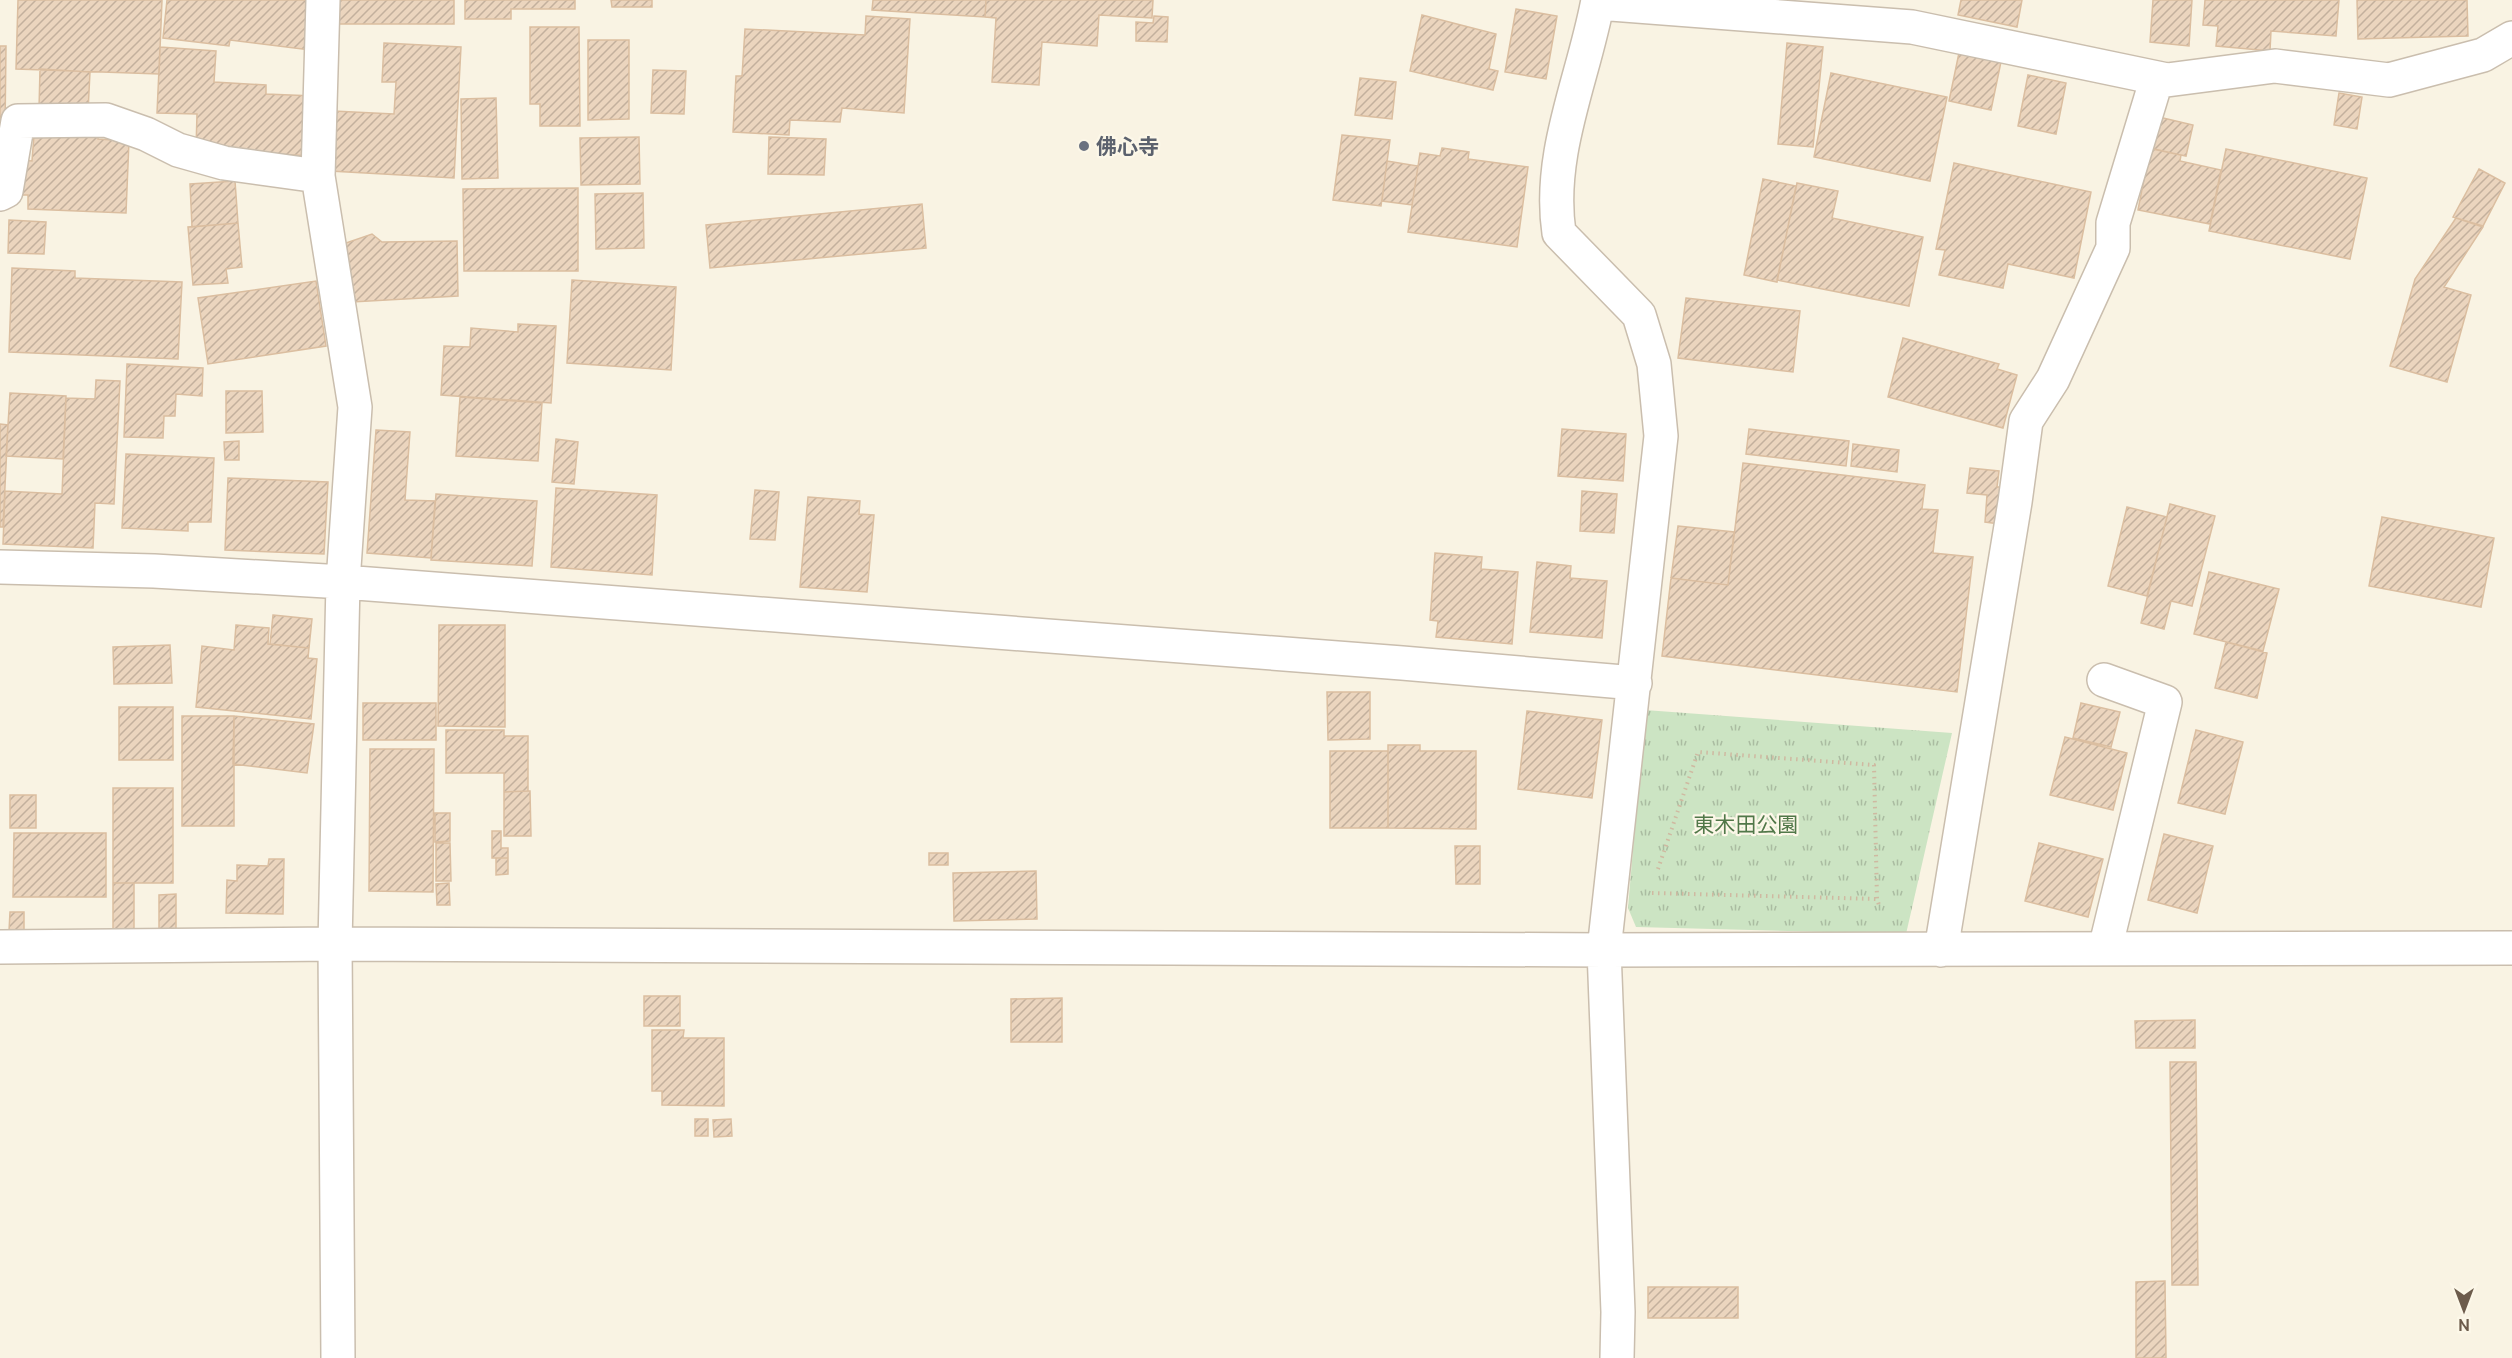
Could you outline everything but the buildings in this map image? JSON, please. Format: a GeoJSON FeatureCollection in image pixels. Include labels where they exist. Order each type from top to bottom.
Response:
{"type":"FeatureCollection","features":[{"type":"Feature","properties":{"kind":"street"},"geometry":{"type":"LineString","coordinates":[[323,0],[318,176],[355,407],[343,582],[335,944],[338,1358]]}},
{"type":"Feature","properties":{"kind":"street"},"geometry":{"type":"LineString","coordinates":[[1617,1358],[1618,1312],[1605,950],[1661,436],[1654,363],[1639,315],[1559,233],[1556,216],[1556,171],[1598,2],[1912,27],[2167,80],[2275,66],[2389,80],[2483,55],[2512,38]]}},
{"type":"Feature","properties":{"kind":"street"},"geometry":{"type":"LineString","coordinates":[[1941,950],[2015,502],[2026,421],[2053,379],[2113,248],[2113,223],[2157,78]]}},
{"type":"Feature","properties":{"kind":"street"},"geometry":{"type":"LineString","coordinates":[[0,194],[6,191],[18,121],[106,120],[146,134],[178,150],[224,163],[318,176]]}},
{"type":"Feature","properties":{"kind":"street"},"geometry":{"type":"LineString","coordinates":[[0,567],[154,571],[343,582],[1635,683]]}},
{"type":"Feature","properties":{"kind":"street"},"geometry":{"type":"LineString","coordinates":[[2104,681],[2164,702],[2104,949]]}},
{"type":"Feature","properties":{"kind":"street"},"geometry":{"type":"LineString","coordinates":[[0,947],[335,944],[1605,950],[2512,948]]}},
{"type":"Feature","properties":{"kind":"path"},"geometry":{"type":"LineString","coordinates":[[1657,872],[1698,752],[1874,765],[1876,899],[1896,950]]}},
{"type":"Feature","properties":{"kind":"path"},"geometry":{"type":"LineString","coordinates":[[1653,882],[1650,893],[1876,899]]}},
{"type":"Feature","properties":{"kind":"green space","name":"東木田公園"},"geometry":{"type":"Polygon","coordinates":[[[1645,710],[1952,733],[1906,934],[1636,927],[1628,908],[1645,710]]]}},
{"type":"Feature","properties":{"kind":"place","name":"佛心寺"},"geometry":{"type":"Point","coordinates":[1084,146]}}]}
